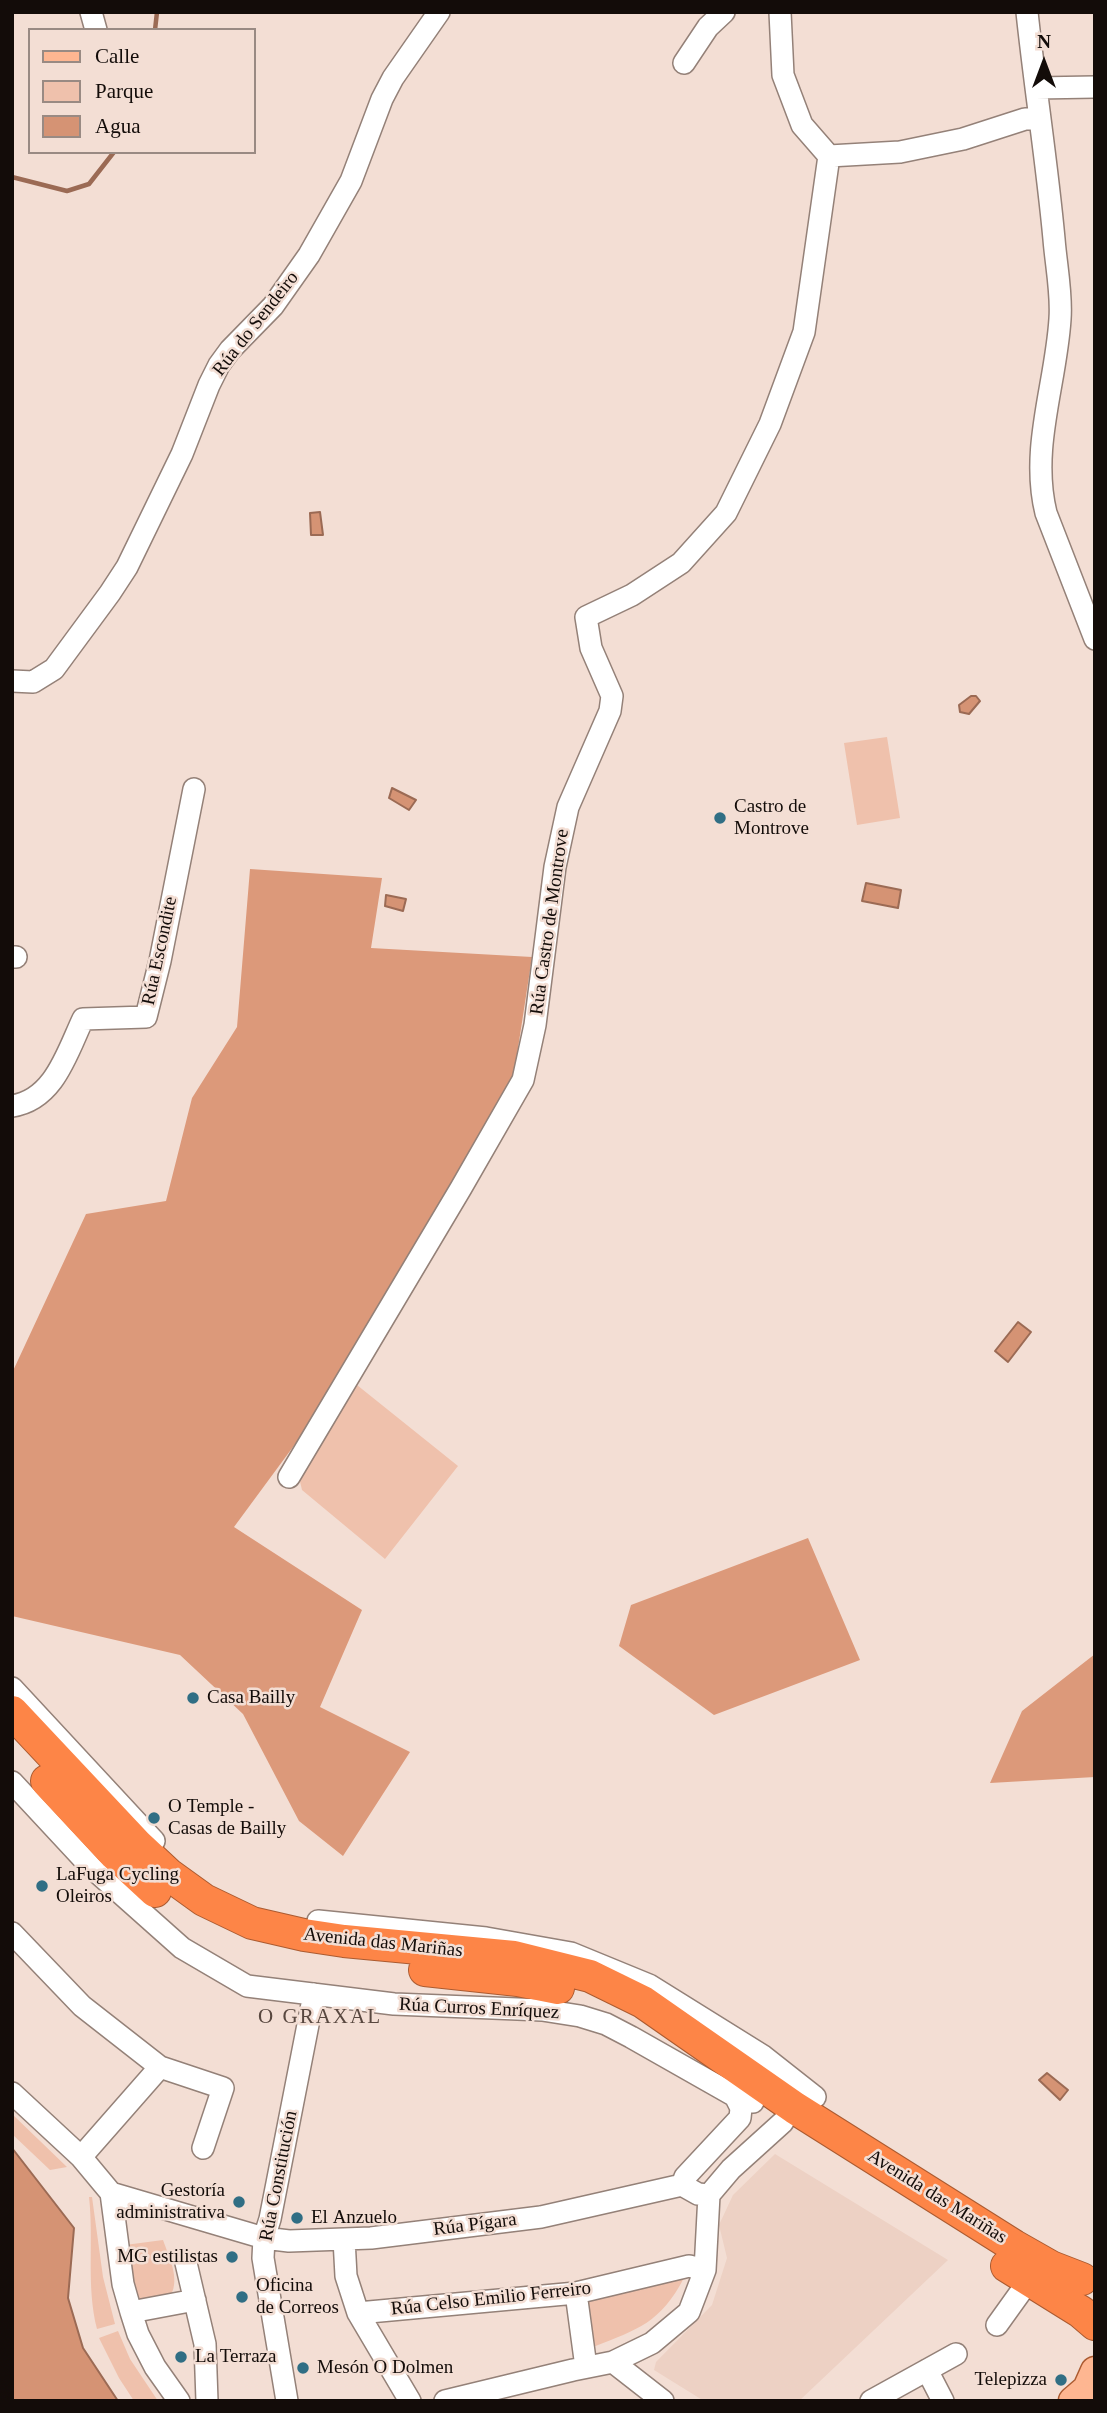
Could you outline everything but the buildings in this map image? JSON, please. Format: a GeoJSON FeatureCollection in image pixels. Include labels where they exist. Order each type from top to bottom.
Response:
{"type":"FeatureCollection","features":[{"type":"Feature","properties":{"kind":"highway","name":"Avenida das Mariñas"},"geometry":{"type":"LineString","coordinates":[[22,1711],[168,1874],[204,1900],[263,1926],[317,1937],[514,1957],[590,1976],[643,2002],[798,2109],[1014,2246],[1051,2267],[1088,2271]]}},
{"type":"Feature","properties":{"kind":"highway","name":"Avenida das Mariñas"},"geometry":{"type":"LineString","coordinates":[[12,1744],[115,1854],[143,1880],[184,1912],[217,1929],[265,1947],[296,1954],[518,1980],[564,1989],[626,2012],[711,2065],[798,2109]]}},
{"type":"Feature","properties":{"kind":"highway"},"geometry":{"type":"LineString","coordinates":[[711,2065],[744,2099],[798,2109],[1095,2324]]}},
{"type":"Feature","properties":{"kind":"main road"},"geometry":{"type":"LineString","coordinates":[[1073,2401],[1087,2389],[1095,2371]]}},
{"type":"Feature","properties":{"kind":"street","name":"Rúa do Sendeiro"},"geometry":{"type":"LineString","coordinates":[[12,681],[33,682],[54,669],[87,628],[121,576],[182,454],[219,365],[273,306],[309,255],[351,181],[382,99],[393,78],[439,12]]}},
{"type":"Feature","properties":{"kind":"street"},"geometry":{"type":"LineString","coordinates":[[684,63],[708,27],[724,12]]}},
{"type":"Feature","properties":{"kind":"street"},"geometry":{"type":"LineString","coordinates":[[780,12],[783,75],[802,125],[829,156],[900,152],[963,139],[1025,119],[1040,119]]}},
{"type":"Feature","properties":{"kind":"street"},"geometry":{"type":"LineString","coordinates":[[1027,12],[1046,162],[1061,317],[1040,455],[1041,491],[1046,513],[1095,639]]}},
{"type":"Feature","properties":{"kind":"street"},"geometry":{"type":"LineString","coordinates":[[1036,88],[1095,87]]}},
{"type":"Feature","properties":{"kind":"street","name":"Rúa Castro de Montrove"},"geometry":{"type":"LineString","coordinates":[[289,1477],[523,1080],[535,1025],[555,867],[568,807],[611,704],[612,696],[590,648],[586,617],[632,595],[681,564],[726,513],[770,424],[804,332],[829,156]]}},
{"type":"Feature","properties":{"kind":"street","name":"Rúa Escondite"},"geometry":{"type":"LineString","coordinates":[[12,1106],[24,1105],[53,1083],[83,1019],[146,1017],[160,961],[194,789]]}},
{"type":"Feature","properties":{"kind":"street"},"geometry":{"type":"LineString","coordinates":[[12,1682],[22,1711]]}},
{"type":"Feature","properties":{"kind":"street"},"geometry":{"type":"LineString","coordinates":[[12,1688],[22,1711],[162,1849],[207,1886],[232,1898],[293,1918],[486,1938],[571,1953],[649,1985],[763,2056],[798,2109],[732,2169],[709,2195],[705,2270],[689,2312],[652,2343],[613,2362],[445,2401]]}},
{"type":"Feature","properties":{"kind":"street","name":"Rúa Curros Enríquez"},"geometry":{"type":"LineString","coordinates":[[12,1782],[92,1867],[182,1948],[247,1986],[394,2004],[542,2010],[580,2016],[606,2024],[744,2099]]}},
{"type":"Feature","properties":{"kind":"street"},"geometry":{"type":"LineString","coordinates":[[12,1933],[82,2006],[160,2067],[223,2088],[203,2148]]}},
{"type":"Feature","properties":{"kind":"street","name":"Rúa Constitución"},"geometry":{"type":"LineString","coordinates":[[287,2401],[263,2258],[264,2238],[314,1994]]}},
{"type":"Feature","properties":{"kind":"street"},"geometry":{"type":"LineString","coordinates":[[81,2157],[160,2067]]}},
{"type":"Feature","properties":{"kind":"street"},"geometry":{"type":"LineString","coordinates":[[12,2092],[81,2157],[111,2193],[123,2284],[138,2334],[155,2368],[179,2401]]}},
{"type":"Feature","properties":{"kind":"street"},"geometry":{"type":"LineString","coordinates":[[709,2195],[698,2194],[682,2185],[685,2177],[740,2118],[744,2099]]}},
{"type":"Feature","properties":{"kind":"street","name":"Rúa Pígara"},"geometry":{"type":"LineString","coordinates":[[111,2193],[264,2238],[289,2241],[344,2239],[541,2217],[682,2185]]}},
{"type":"Feature","properties":{"kind":"street"},"geometry":{"type":"LineString","coordinates":[[344,2239],[346,2276],[358,2313],[410,2401]]}},
{"type":"Feature","properties":{"kind":"street"},"geometry":{"type":"LineString","coordinates":[[186,2263],[205,2344],[207,2401]]}},
{"type":"Feature","properties":{"kind":"street","name":"Rúa Celso Emilio Ferreiro"},"geometry":{"type":"LineString","coordinates":[[358,2313],[576,2293],[689,2266],[705,2270]]}},
{"type":"Feature","properties":{"kind":"street"},"geometry":{"type":"LineString","coordinates":[[997,2325],[1030,2279]]}},
{"type":"Feature","properties":{"kind":"street"},"geometry":{"type":"LineString","coordinates":[[576,2293],[586,2368]]}},
{"type":"Feature","properties":{"kind":"street"},"geometry":{"type":"LineString","coordinates":[[131,2312],[195,2300]]}},
{"type":"Feature","properties":{"kind":"street"},"geometry":{"type":"LineString","coordinates":[[872,2401],[956,2354]]}},
{"type":"Feature","properties":{"kind":"street"},"geometry":{"type":"LineString","coordinates":[[613,2362],[663,2401]]}},
{"type":"Feature","properties":{"kind":"street"},"geometry":{"type":"LineString","coordinates":[[927,2370],[943,2401]]}},
{"type":"Feature","properties":{"kind":"shaded area"},"geometry":{"type":"Polygon","coordinates":[[[250,869],[382,878],[371,948],[532,957],[514,1074],[318,1413],[234,1527],[362,1610],[320,1707],[410,1752],[343,1856],[299,1821],[243,1714],[180,1655],[12,1616],[12,1373],[86,1214],[166,1201],[192,1098],[237,1027],[250,869]]]}},
{"type":"Feature","properties":{"kind":"shaded area"},"geometry":{"type":"Polygon","coordinates":[[[808,1538],[860,1660],[714,1715],[619,1646],[631,1605],[808,1538]]]}},
{"type":"Feature","properties":{"kind":"shaded area"},"geometry":{"type":"Polygon","coordinates":[[[1095,1654],[1095,1777],[990,1783],[1022,1711],[1095,1654]]]}},
{"type":"Feature","properties":{"kind":"shaded area"},"geometry":{"type":"Polygon","coordinates":[[[775,2154],[948,2260],[799,2401],[704,2401],[654,2370],[656,2362],[712,2305],[727,2258],[719,2225],[733,2195],[775,2154]]]}},
{"type":"Feature","properties":{"kind":"green space"},"geometry":{"type":"Polygon","coordinates":[[[887,737],[900,818],[857,825],[844,743],[887,737]]]}},
{"type":"Feature","properties":{"kind":"green space"},"geometry":{"type":"Polygon","coordinates":[[[352,1381],[458,1466],[385,1559],[302,1490],[297,1469],[352,1381]]]}},
{"type":"Feature","properties":{"kind":"green space"},"geometry":{"type":"Polygon","coordinates":[[[12,2114],[67,2167],[50,2170],[12,2134],[12,2114]]]}},
{"type":"Feature","properties":{"kind":"green space"},"geometry":{"type":"Polygon","coordinates":[[[89,2197],[92,2197],[103,2277],[115,2324],[97,2329],[91,2280],[89,2197]]]}},
{"type":"Feature","properties":{"kind":"green space"},"geometry":{"type":"Polygon","coordinates":[[[163,2240],[174,2275],[171,2295],[139,2301],[125,2245],[163,2240]]]}},
{"type":"Feature","properties":{"kind":"green space"},"geometry":{"type":"Polygon","coordinates":[[[684,2278],[666,2305],[647,2323],[593,2347],[586,2298],[684,2278]]]}},
{"type":"Feature","properties":{"kind":"green space"},"geometry":{"type":"Polygon","coordinates":[[[118,2331],[130,2359],[158,2401],[134,2401],[119,2378],[99,2338],[118,2331]]]}},
{"type":"Feature","properties":{"kind":"water"},"geometry":{"type":"Polygon","coordinates":[[[320,512],[323,535],[311,535],[310,513],[320,512]]]}},
{"type":"Feature","properties":{"kind":"water"},"geometry":{"type":"Polygon","coordinates":[[[971,696],[976,696],[980,701],[969,714],[960,712],[959,705],[971,696]]]}},
{"type":"Feature","properties":{"kind":"water"},"geometry":{"type":"Polygon","coordinates":[[[392,788],[416,800],[409,810],[389,798],[392,788]]]}},
{"type":"Feature","properties":{"kind":"water"},"geometry":{"type":"Polygon","coordinates":[[[866,883],[901,890],[898,908],[862,901],[866,883]]]}},
{"type":"Feature","properties":{"kind":"water"},"geometry":{"type":"Polygon","coordinates":[[[386,895],[406,899],[403,911],[385,906],[386,895]]]}},
{"type":"Feature","properties":{"kind":"water"},"geometry":{"type":"Polygon","coordinates":[[[1018,1322],[1031,1332],[1008,1362],[995,1351],[1018,1322]]]}},
{"type":"Feature","properties":{"kind":"water"},"geometry":{"type":"Polygon","coordinates":[[[1047,2073],[1068,2090],[1060,2100],[1039,2080],[1047,2073]]]}},
{"type":"Feature","properties":{"kind":"water"},"geometry":{"type":"Polygon","coordinates":[[[12,2148],[74,2228],[68,2298],[83,2348],[118,2401],[12,2401],[12,2148]]]}},
{"type":"Feature","properties":{"kind":"waterway"},"geometry":{"type":"LineString","coordinates":[[155,28],[157,12]]}},
{"type":"Feature","properties":{"kind":"waterway"},"geometry":{"type":"LineString","coordinates":[[12,177],[67,191],[89,184],[112,154]]}},
{"type":"Feature","properties":{"kind":"place","name":"Castro de Montrove"},"geometry":{"type":"Point","coordinates":[720,818]}},
{"type":"Feature","properties":{"kind":"place","name":"Casa Bailly"},"geometry":{"type":"Point","coordinates":[193,1698]}},
{"type":"Feature","properties":{"kind":"place","name":"O Temple - Casas de Bailly"},"geometry":{"type":"Point","coordinates":[154,1818]}},
{"type":"Feature","properties":{"kind":"place","name":"LaFuga Cycling Oleiros"},"geometry":{"type":"Point","coordinates":[42,1886]}},
{"type":"Feature","properties":{"kind":"place","name":"Gestoría administrativa"},"geometry":{"type":"Point","coordinates":[239,2202]}},
{"type":"Feature","properties":{"kind":"place","name":"El Anzuelo"},"geometry":{"type":"Point","coordinates":[297,2218]}},
{"type":"Feature","properties":{"kind":"place","name":"MG estilistas"},"geometry":{"type":"Point","coordinates":[232,2257]}},
{"type":"Feature","properties":{"kind":"place","name":"Oficina de Correos"},"geometry":{"type":"Point","coordinates":[242,2297]}},
{"type":"Feature","properties":{"kind":"place","name":"La Terraza"},"geometry":{"type":"Point","coordinates":[181,2357]}},
{"type":"Feature","properties":{"kind":"place","name":"Mesón O Dolmen"},"geometry":{"type":"Point","coordinates":[303,2368]}},
{"type":"Feature","properties":{"kind":"place","name":"Telepizza"},"geometry":{"type":"Point","coordinates":[1061,2380]}},
{"type":"Feature","properties":{"kind":"district","name":"O GRAXAL"},"geometry":{"type":"Point","coordinates":[320,2017]}}]}
